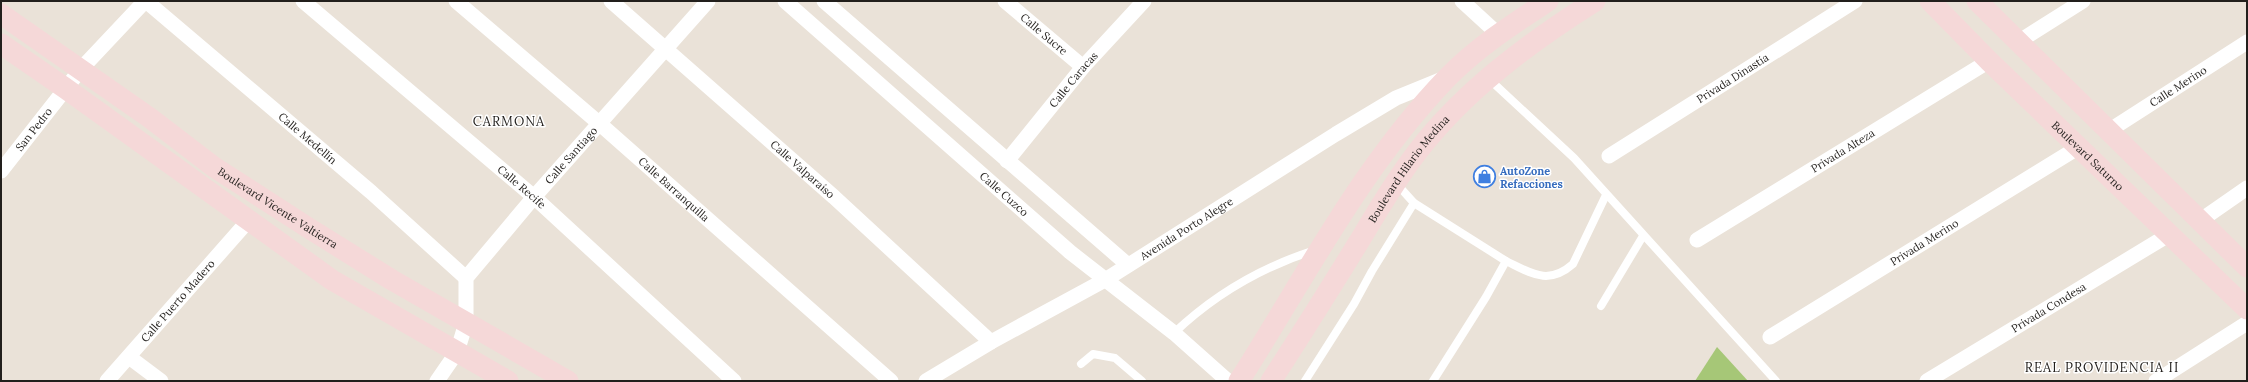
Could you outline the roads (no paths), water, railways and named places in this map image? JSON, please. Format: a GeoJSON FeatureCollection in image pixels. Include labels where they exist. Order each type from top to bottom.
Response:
{"type":"FeatureCollection","features":[{"type":"Feature","properties":{"kind":"main road"},"geometry":{"type":"LineString","coordinates":[[1239,381],[1320,248],[1379,158],[1448,77],[1498,34],[1548,1]]}},
{"type":"Feature","properties":{"kind":"main road","name":"Boulevard Hilario Medina"},"geometry":{"type":"LineString","coordinates":[[1271,381],[1395,183],[1418,151],[1440,125],[1488,78],[1541,36],[1595,1]]}},
{"type":"Feature","properties":{"kind":"main road","name":"Boulevard Saturno"},"geometry":{"type":"LineString","coordinates":[[1930,1],[1989,61],[2247,309]]}},
{"type":"Feature","properties":{"kind":"main road"},"geometry":{"type":"LineString","coordinates":[[1978,1],[2247,267]]}},
{"type":"Feature","properties":{"kind":"main road","name":"Boulevard Vicente Valtierra"},"geometry":{"type":"LineString","coordinates":[[1,14],[81,69],[214,167],[346,252],[568,381]]}},
{"type":"Feature","properties":{"kind":"main road"},"geometry":{"type":"LineString","coordinates":[[1,44],[65,88],[248,221],[360,298],[508,381]]}},
{"type":"Feature","properties":{"kind":"street","name":"San Pedro"},"geometry":{"type":"LineString","coordinates":[[1,170],[81,69],[146,1]]}},
{"type":"Feature","properties":{"kind":"street","name":"Calle Medellín"},"geometry":{"type":"LineString","coordinates":[[146,1],[371,192],[466,278]]}},
{"type":"Feature","properties":{"kind":"street","name":"Calle Recife"},"geometry":{"type":"LineString","coordinates":[[303,1],[534,198],[734,381]]}},
{"type":"Feature","properties":{"kind":"street","name":"Calle Barranquilla"},"geometry":{"type":"LineString","coordinates":[[456,1],[600,124],[891,381]]}},
{"type":"Feature","properties":{"kind":"street","name":"Calle Valparaíso"},"geometry":{"type":"LineString","coordinates":[[611,1],[834,197],[991,342]]}},
{"type":"Feature","properties":{"kind":"street","name":"Calle Santiago"},"geometry":{"type":"LineString","coordinates":[[466,278],[534,198],[708,1]]}},
{"type":"Feature","properties":{"kind":"street","name":"Calle Cuzco"},"geometry":{"type":"LineString","coordinates":[[785,1],[990,183],[1104,280],[1174,333],[1228,381]]}},
{"type":"Feature","properties":{"kind":"street"},"geometry":{"type":"LineString","coordinates":[[824,1],[1128,265]]}},
{"type":"Feature","properties":{"kind":"street","name":"Calle Sucre"},"geometry":{"type":"LineString","coordinates":[[1005,1],[1082,67]]}},
{"type":"Feature","properties":{"kind":"street","name":"Calle Caracas"},"geometry":{"type":"LineString","coordinates":[[1007,161],[1082,67],[1144,1]]}},
{"type":"Feature","properties":{"kind":"street"},"geometry":{"type":"LineString","coordinates":[[1462,1],[1498,34]]}},
{"type":"Feature","properties":{"kind":"street","name":"Privada Dinastía"},"geometry":{"type":"LineString","coordinates":[[1609,156],[1855,1]]}},
{"type":"Feature","properties":{"kind":"street"},"geometry":{"type":"LineString","coordinates":[[2018,42],[2083,1]]}},
{"type":"Feature","properties":{"kind":"street","name":"Calle Merino"},"geometry":{"type":"LineString","coordinates":[[2110,130],[2247,42]]}},
{"type":"Feature","properties":{"kind":"street","name":"Privada Alteza"},"geometry":{"type":"LineString","coordinates":[[1697,240],[1989,61]]}},
{"type":"Feature","properties":{"kind":"street","name":"Avenida Porto Alegre"},"geometry":{"type":"LineString","coordinates":[[926,381],[991,342],[1104,280],[1390,102],[1448,77]]}},
{"type":"Feature","properties":{"kind":"street","name":"Privada Merino"},"geometry":{"type":"LineString","coordinates":[[1770,337],[2079,147]]}},
{"type":"Feature","properties":{"kind":"street"},"geometry":{"type":"LineString","coordinates":[[2201,220],[2247,188]]}},
{"type":"Feature","properties":{"kind":"street","name":"Calle Puerto Madero"},"geometry":{"type":"LineString","coordinates":[[107,381],[248,221]]}},
{"type":"Feature","properties":{"kind":"street","name":"Privada Condesa"},"geometry":{"type":"LineString","coordinates":[[1927,381],[2170,234]]}},
{"type":"Feature","properties":{"kind":"street"},"geometry":{"type":"LineString","coordinates":[[437,381],[457,352],[466,323],[466,278]]}},
{"type":"Feature","properties":{"kind":"street"},"geometry":{"type":"LineString","coordinates":[[2156,381],[2247,323]]}},
{"type":"Feature","properties":{"kind":"street"},"geometry":{"type":"LineString","coordinates":[[128,357],[161,381]]}},
{"type":"Feature","properties":{"kind":"lane"},"geometry":{"type":"LineString","coordinates":[[1488,78],[1574,158],[1643,236],[1776,381]]}},
{"type":"Feature","properties":{"kind":"lane"},"geometry":{"type":"LineString","coordinates":[[1395,183],[1414,203],[1506,261],[1544,277],[1556,275],[1572,264],[1606,195]]}},
{"type":"Feature","properties":{"kind":"lane"},"geometry":{"type":"LineString","coordinates":[[1305,381],[1414,203]]}},
{"type":"Feature","properties":{"kind":"lane"},"geometry":{"type":"LineString","coordinates":[[1601,306],[1643,236]]}},
{"type":"Feature","properties":{"kind":"lane"},"geometry":{"type":"LineString","coordinates":[[1174,333],[1215,298],[1248,278],[1281,261],[1320,248]]}},
{"type":"Feature","properties":{"kind":"lane"},"geometry":{"type":"LineString","coordinates":[[1433,381],[1486,297],[1506,261]]}},
{"type":"Feature","properties":{"kind":"lane"},"geometry":{"type":"LineString","coordinates":[[1080,364],[1093,354],[1115,358],[1142,381]]}},
{"type":"Feature","properties":{"kind":"place","name":"AutoZone Refacciones"},"geometry":{"type":"Point","coordinates":[1485,177]}},
{"type":"Feature","properties":{"kind":"district","name":"CARMONA"},"geometry":{"type":"Point","coordinates":[509,121]}},
{"type":"Feature","properties":{"kind":"district","name":"REAL PROVIDENCIA II"},"geometry":{"type":"Point","coordinates":[2102,367]}}]}
